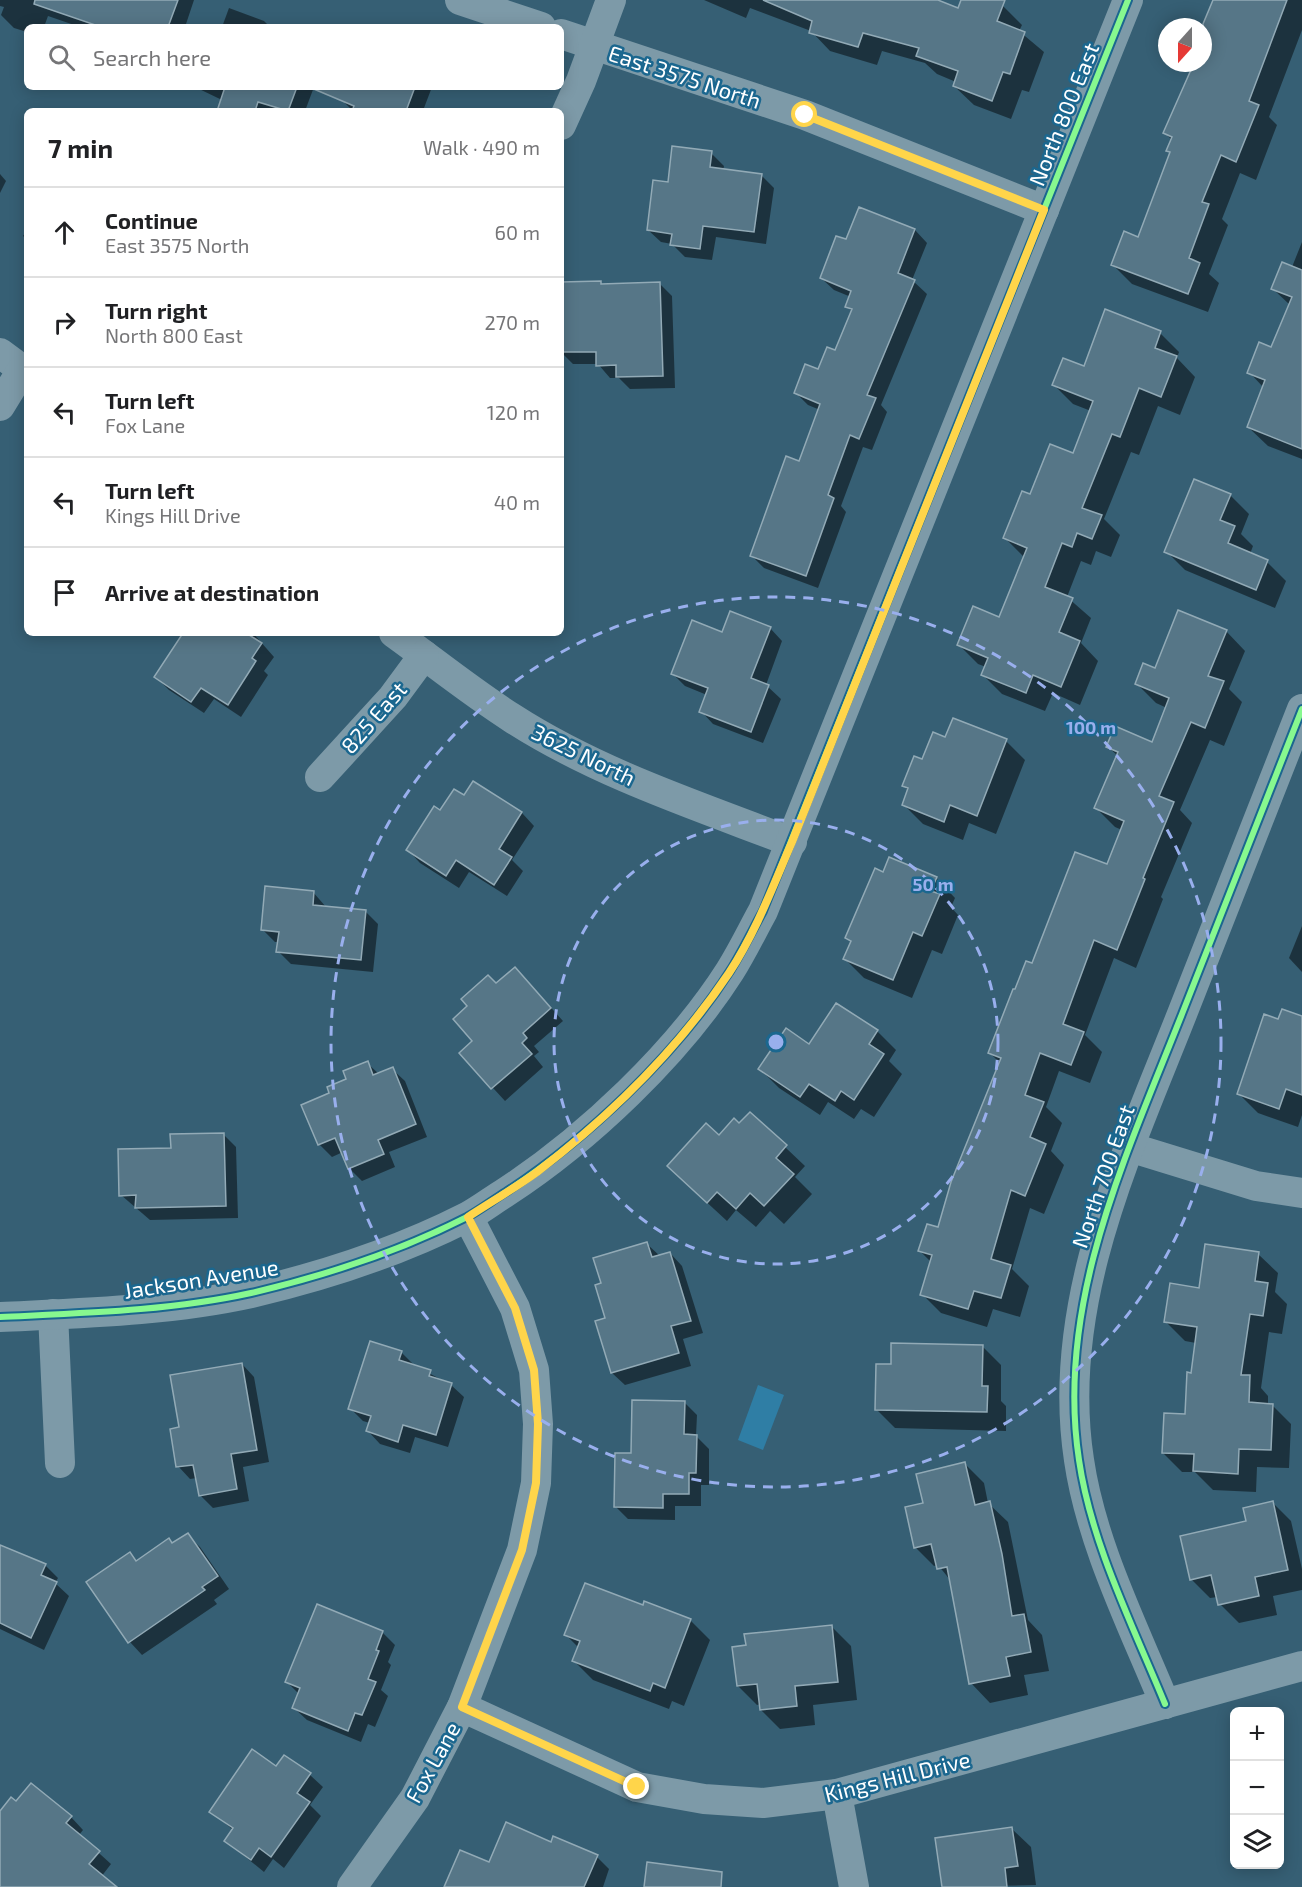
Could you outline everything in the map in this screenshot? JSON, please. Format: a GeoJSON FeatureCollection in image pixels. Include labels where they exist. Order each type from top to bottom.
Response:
{"type":"FeatureCollection","features":[{"type":"Feature","properties":{"kind":"street"},"geometry":{"type":"LineString","coordinates":[[460,0],[532,24]]}},
{"type":"Feature","properties":{"kind":"street"},"geometry":{"type":"LineString","coordinates":[[564,118],[581,81],[611,0]]}},
{"type":"Feature","properties":{"kind":"street","name":"North 800 East"},"geometry":{"type":"LineString","coordinates":[[468,1217],[536,1172],[641,1080],[690,1023],[729,972],[758,921],[792,842],[1128,0]]}},
{"type":"Feature","properties":{"kind":"street","name":"East 3575 North"},"geometry":{"type":"LineString","coordinates":[[564,35],[805,115],[1044,210]]}},
{"type":"Feature","properties":{"kind":"street"},"geometry":{"type":"LineString","coordinates":[[0,406],[16,365]]}},
{"type":"Feature","properties":{"kind":"street","name":"3625 North"},"geometry":{"type":"LineString","coordinates":[[398,636],[513,719],[576,753],[634,780],[792,842]]}},
{"type":"Feature","properties":{"kind":"street","name":"825 East"},"geometry":{"type":"LineString","coordinates":[[320,777],[393,697],[424,655]]}},
{"type":"Feature","properties":{"kind":"street","name":"North 700 East"},"geometry":{"type":"LineString","coordinates":[[1165,1704],[1090,1516],[1078,1459],[1074,1397],[1079,1320],[1094,1250],[1129,1147],[1302,709]]}},
{"type":"Feature","properties":{"kind":"street"},"geometry":{"type":"LineString","coordinates":[[1129,1147],[1256,1186],[1302,1193]]}},
{"type":"Feature","properties":{"kind":"street","name":"Jackson Avenue"},"geometry":{"type":"LineString","coordinates":[[0,1317],[159,1307],[249,1293],[323,1274],[390,1250],[468,1217]]}},
{"type":"Feature","properties":{"kind":"street","name":"Fox Lane"},"geometry":{"type":"LineString","coordinates":[[352,1887],[415,1797],[462,1707],[522,1550],[536,1483],[538,1424],[534,1370],[515,1308],[468,1217]]}},
{"type":"Feature","properties":{"kind":"street"},"geometry":{"type":"LineString","coordinates":[[53,1314],[60,1463]]}},
{"type":"Feature","properties":{"kind":"street","name":"Kings Hill Drive"},"geometry":{"type":"LineString","coordinates":[[462,1707],[637,1787],[704,1799],[763,1803],[837,1794],[1302,1666]]}},
{"type":"Feature","properties":{"kind":"street"},"geometry":{"type":"LineString","coordinates":[[837,1794],[854,1887]]}},
{"type":"Feature","properties":{"kind":"shaded area"},"geometry":{"type":"Polygon","coordinates":[[[758,1385],[784,1395],[763,1450],[738,1440],[758,1385]]]}},
{"type":"Feature","properties":{"kind":"building"},"geometry":{"type":"Polygon","coordinates":[[[35,0],[178,0],[169,24],[92,24],[34,4],[35,0]]]}},
{"type":"Feature","properties":{"kind":"building"},"geometry":{"type":"Polygon","coordinates":[[[763,0],[938,0],[958,8],[961,0],[1005,0],[997,21],[1025,32],[1010,74],[1003,72],[992,101],[953,86],[958,71],[916,56],[919,48],[863,33],[858,47],[809,33],[812,21],[763,0]]]}},
{"type":"Feature","properties":{"kind":"building"},"geometry":{"type":"Polygon","coordinates":[[[1213,0],[1287,0],[1249,101],[1259,105],[1236,162],[1221,155],[1202,202],[1209,204],[1189,258],[1200,263],[1188,294],[1111,265],[1124,231],[1138,237],[1170,152],[1166,151],[1172,137],[1163,133],[1190,72],[1212,72],[1212,18],[1206,18],[1213,0]]]}},
{"type":"Feature","properties":{"kind":"building"},"geometry":{"type":"Polygon","coordinates":[[[224,90],[296,90],[289,108],[278,108],[258,102],[256,108],[218,108],[224,90]]]}},
{"type":"Feature","properties":{"kind":"building"},"geometry":{"type":"Polygon","coordinates":[[[316,90],[414,90],[407,108],[353,108],[354,106],[316,90]]]}},
{"type":"Feature","properties":{"kind":"building"},"geometry":{"type":"Polygon","coordinates":[[[672,146],[712,151],[710,167],[762,174],[754,232],[703,226],[700,249],[670,245],[672,234],[647,230],[653,180],[668,182],[672,146]]]}},
{"type":"Feature","properties":{"kind":"building"},"geometry":{"type":"Polygon","coordinates":[[[859,207],[915,229],[898,273],[915,280],[867,395],[876,398],[859,439],[850,435],[828,495],[834,498],[806,576],[750,556],[786,456],[799,461],[820,404],[794,393],[805,364],[818,369],[827,347],[835,350],[852,309],[845,307],[851,291],[820,278],[836,236],[846,239],[859,207]]]}},
{"type":"Feature","properties":{"kind":"building"},"geometry":{"type":"Polygon","coordinates":[[[1282,262],[1302,270],[1302,449],[1247,427],[1265,380],[1247,373],[1259,342],[1271,347],[1292,297],[1271,289],[1282,262]]]}},
{"type":"Feature","properties":{"kind":"building"},"geometry":{"type":"Polygon","coordinates":[[[601,281],[601,284],[660,282],[663,376],[616,377],[616,365],[596,366],[596,352],[564,352],[564,282],[601,281]]]}},
{"type":"Feature","properties":{"kind":"building"},"geometry":{"type":"Polygon","coordinates":[[[1105,309],[1161,331],[1155,348],[1177,356],[1161,397],[1139,388],[1120,437],[1112,434],[1082,508],[1102,515],[1092,539],[1077,533],[1072,547],[1062,543],[1045,587],[1073,598],[1059,632],[1080,641],[1061,687],[1033,675],[1026,693],[981,675],[988,658],[957,645],[973,606],[999,617],[1027,548],[1003,538],[1022,491],[1030,494],[1050,444],[1073,453],[1093,401],[1052,385],[1063,358],[1084,366],[1105,309]]]}},
{"type":"Feature","properties":{"kind":"building"},"geometry":{"type":"Polygon","coordinates":[[[1194,479],[1231,494],[1220,520],[1235,526],[1228,543],[1268,560],[1256,590],[1164,552],[1194,479]]]}},
{"type":"Feature","properties":{"kind":"building"},"geometry":{"type":"Polygon","coordinates":[[[1178,610],[1227,630],[1208,676],[1224,681],[1205,728],[1191,722],[1159,796],[1174,802],[1117,950],[1094,940],[1063,1024],[1084,1032],[1071,1065],[1040,1053],[1025,1095],[1044,1102],[1030,1137],[1046,1144],[1025,1196],[1011,1190],[991,1259],[1011,1265],[1001,1298],[974,1291],[968,1309],[920,1295],[932,1255],[918,1251],[927,1224],[938,1227],[951,1182],[1001,1058],[988,1053],[1013,989],[1015,989],[1026,961],[1032,963],[1075,852],[1107,864],[1124,821],[1094,808],[1118,752],[1106,747],[1115,726],[1152,742],[1169,698],[1135,684],[1143,663],[1155,668],[1178,610]]]}},
{"type":"Feature","properties":{"kind":"building"},"geometry":{"type":"Polygon","coordinates":[[[730,611],[771,627],[751,678],[769,685],[751,732],[699,712],[708,688],[671,674],[692,620],[722,632],[730,611]]]}},
{"type":"Feature","properties":{"kind":"building"},"geometry":{"type":"Polygon","coordinates":[[[181,636],[251,636],[262,643],[252,658],[256,661],[228,705],[201,688],[191,702],[154,677],[181,636]]]}},
{"type":"Feature","properties":{"kind":"building"},"geometry":{"type":"Polygon","coordinates":[[[953,718],[1007,739],[977,816],[950,805],[944,822],[902,805],[908,788],[902,786],[914,756],[922,759],[933,732],[945,737],[953,718]]]}},
{"type":"Feature","properties":{"kind":"building"},"geometry":{"type":"Polygon","coordinates":[[[473,781],[522,812],[499,849],[512,857],[494,885],[456,860],[446,876],[406,850],[434,806],[440,810],[454,789],[464,795],[473,781]]]}},
{"type":"Feature","properties":{"kind":"building"},"geometry":{"type":"Polygon","coordinates":[[[889,857],[937,877],[931,891],[940,894],[922,936],[913,932],[893,980],[843,959],[851,941],[845,938],[875,868],[883,872],[889,857]]]}},
{"type":"Feature","properties":{"kind":"building"},"geometry":{"type":"Polygon","coordinates":[[[265,886],[314,891],[313,905],[366,910],[361,960],[276,952],[279,932],[261,930],[265,886]]]}},
{"type":"Feature","properties":{"kind":"building"},"geometry":{"type":"Polygon","coordinates":[[[515,967],[551,1008],[523,1033],[527,1038],[522,1043],[532,1054],[491,1089],[459,1053],[472,1041],[453,1019],[467,1006],[461,999],[488,975],[496,983],[515,967]]]}},
{"type":"Feature","properties":{"kind":"building"},"geometry":{"type":"Polygon","coordinates":[[[836,1003],[878,1030],[869,1044],[884,1054],[854,1100],[841,1091],[835,1101],[809,1084],[800,1097],[758,1069],[786,1028],[809,1044],[836,1003]]]}},
{"type":"Feature","properties":{"kind":"building"},"geometry":{"type":"Polygon","coordinates":[[[1282,1009],[1302,1016],[1302,1095],[1286,1089],[1279,1109],[1237,1094],[1264,1014],[1278,1019],[1282,1009]]]}},
{"type":"Feature","properties":{"kind":"building"},"geometry":{"type":"Polygon","coordinates":[[[368,1061],[373,1075],[393,1067],[416,1124],[378,1140],[384,1154],[348,1169],[335,1138],[318,1145],[301,1105],[329,1093],[327,1087],[346,1079],[343,1071],[368,1061]]]}},
{"type":"Feature","properties":{"kind":"building"},"geometry":{"type":"Polygon","coordinates":[[[750,1112],[787,1145],[776,1158],[794,1174],[764,1206],[750,1193],[736,1209],[717,1192],[707,1203],[667,1166],[706,1123],[719,1135],[734,1118],[739,1123],[750,1112]]]}},
{"type":"Feature","properties":{"kind":"building"},"geometry":{"type":"Polygon","coordinates":[[[224,1133],[226,1206],[135,1208],[136,1195],[119,1196],[118,1149],[171,1148],[170,1134],[224,1133]]]}},
{"type":"Feature","properties":{"kind":"building"},"geometry":{"type":"Polygon","coordinates":[[[647,1242],[652,1257],[670,1252],[691,1321],[671,1326],[679,1353],[611,1373],[595,1321],[605,1318],[595,1285],[601,1283],[593,1258],[647,1242]]]}},
{"type":"Feature","properties":{"kind":"building"},"geometry":{"type":"Polygon","coordinates":[[[1205,1244],[1259,1252],[1255,1281],[1268,1283],[1263,1316],[1250,1314],[1241,1375],[1250,1375],[1249,1402],[1273,1404],[1271,1450],[1239,1449],[1238,1474],[1193,1471],[1194,1454],[1162,1453],[1164,1413],[1185,1414],[1187,1372],[1191,1373],[1197,1327],[1164,1322],[1170,1283],[1199,1288],[1205,1244]]]}},
{"type":"Feature","properties":{"kind":"building"},"geometry":{"type":"Polygon","coordinates":[[[370,1341],[402,1351],[399,1360],[431,1370],[429,1376],[452,1383],[436,1435],[403,1425],[398,1442],[366,1431],[371,1416],[348,1409],[370,1341]]]}},
{"type":"Feature","properties":{"kind":"building"},"geometry":{"type":"Polygon","coordinates":[[[891,1343],[983,1345],[982,1386],[988,1386],[987,1412],[875,1410],[876,1364],[891,1364],[891,1343]]]}},
{"type":"Feature","properties":{"kind":"building"},"geometry":{"type":"Polygon","coordinates":[[[242,1363],[257,1450],[231,1454],[237,1489],[199,1496],[193,1465],[176,1467],[170,1429],[179,1427],[170,1375],[242,1363]]]}},
{"type":"Feature","properties":{"kind":"building"},"geometry":{"type":"Polygon","coordinates":[[[632,1400],[685,1401],[684,1434],[697,1435],[696,1473],[689,1473],[689,1494],[663,1494],[663,1508],[614,1507],[615,1453],[631,1453],[632,1400]]]}},
{"type":"Feature","properties":{"kind":"building"},"geometry":{"type":"Polygon","coordinates":[[[965,1462],[975,1505],[990,1501],[1002,1554],[1012,1616],[1024,1614],[1031,1652],[1006,1657],[1010,1676],[969,1684],[947,1567],[937,1569],[931,1544],[914,1548],[905,1507],[923,1503],[916,1474],[965,1462]]]}},
{"type":"Feature","properties":{"kind":"building"},"geometry":{"type":"Polygon","coordinates":[[[1273,1501],[1288,1570],[1255,1577],[1259,1596],[1218,1605],[1211,1575],[1190,1580],[1180,1536],[1246,1521],[1243,1508],[1273,1501]]]}},
{"type":"Feature","properties":{"kind":"building"},"geometry":{"type":"Polygon","coordinates":[[[188,1533],[218,1576],[202,1587],[205,1590],[128,1643],[86,1582],[130,1552],[136,1561],[169,1538],[172,1543],[188,1533]]]}},
{"type":"Feature","properties":{"kind":"building"},"geometry":{"type":"Polygon","coordinates":[[[0,1545],[46,1564],[41,1575],[57,1582],[31,1638],[0,1623],[0,1545]]]}},
{"type":"Feature","properties":{"kind":"building"},"geometry":{"type":"Polygon","coordinates":[[[585,1583],[643,1605],[644,1601],[691,1619],[665,1688],[653,1683],[650,1691],[572,1661],[580,1641],[564,1635],[585,1583]]]}},
{"type":"Feature","properties":{"kind":"building"},"geometry":{"type":"Polygon","coordinates":[[[317,1604],[383,1631],[376,1650],[379,1651],[368,1679],[376,1682],[362,1715],[355,1713],[348,1731],[292,1708],[300,1688],[285,1682],[317,1604]]]}},
{"type":"Feature","properties":{"kind":"building"},"geometry":{"type":"Polygon","coordinates":[[[832,1625],[838,1682],[795,1686],[797,1706],[760,1710],[757,1684],[737,1686],[732,1647],[746,1645],[744,1634],[832,1625]]]}},
{"type":"Feature","properties":{"kind":"building"},"geometry":{"type":"Polygon","coordinates":[[[252,1749],[276,1766],[284,1755],[311,1773],[297,1793],[310,1802],[271,1857],[259,1848],[251,1860],[224,1841],[233,1828],[209,1812],[252,1749]]]}},
{"type":"Feature","properties":{"kind":"building"},"geometry":{"type":"Polygon","coordinates":[[[31,1783],[72,1816],[66,1823],[100,1851],[89,1864],[117,1887],[0,1887],[0,1811],[11,1797],[16,1801],[31,1783]]]}},
{"type":"Feature","properties":{"kind":"building"},"geometry":{"type":"Polygon","coordinates":[[[506,1822],[551,1842],[553,1836],[598,1855],[584,1887],[444,1887],[460,1850],[489,1862],[506,1822]]]}},
{"type":"Feature","properties":{"kind":"building"},"geometry":{"type":"Polygon","coordinates":[[[1012,1827],[1018,1866],[1005,1868],[1007,1887],[942,1887],[935,1838],[1012,1827]]]}},
{"type":"Feature","properties":{"kind":"building"},"geometry":{"type":"Polygon","coordinates":[[[647,1862],[722,1872],[721,1887],[644,1887],[647,1862]]]}},
{"type":"Feature","properties":{"kind":"cycle path"},"geometry":{"type":"LineString","coordinates":[[0,1317],[126,1310],[220,1299],[306,1279],[415,1241],[467,1217],[537,1171],[568,1147],[628,1093],[684,1033],[730,971],[763,911],[1128,0]]}},
{"type":"Feature","properties":{"kind":"cycle path"},"geometry":{"type":"LineString","coordinates":[[1165,1704],[1114,1584],[1085,1491],[1079,1460],[1074,1402],[1077,1344],[1086,1288],[1100,1232],[1118,1176],[1302,709]]}},
{"type":"Feature","properties":{"kind":"route"},"geometry":{"type":"LineString","coordinates":[[637,1787],[462,1707],[522,1550],[536,1483],[538,1424],[534,1370],[515,1308],[468,1217],[536,1172],[641,1080],[690,1023],[729,972],[763,911],[792,842],[1044,210],[805,115]]}}]}
